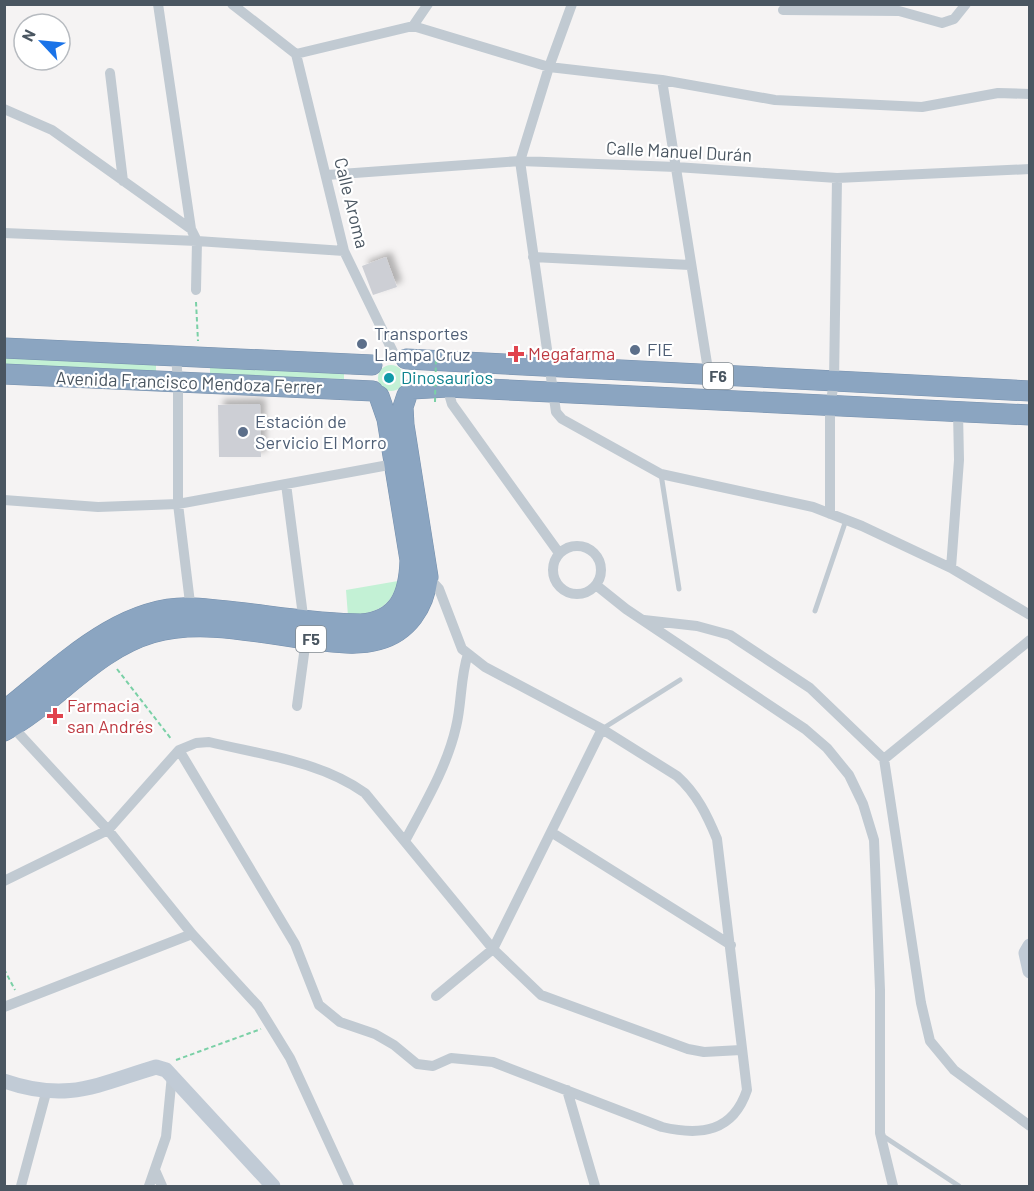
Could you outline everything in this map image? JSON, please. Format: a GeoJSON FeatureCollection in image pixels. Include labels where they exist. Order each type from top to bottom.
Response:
{"type":"FeatureCollection","features":[{"type":"Feature","properties":{"kind":"highway","name":"Avenida Francisco Mendoza Ferrer"},"geometry":{"type":"LineString","coordinates":[[4,348],[372,365]]}},
{"type":"Feature","properties":{"kind":"highway","name":"F6"},"geometry":{"type":"LineString","coordinates":[[400,356],[709,376],[1029,391]]}},
{"type":"Feature","properties":{"kind":"highway"},"geometry":{"type":"LineString","coordinates":[[372,365],[381,357],[400,356]]}},
{"type":"Feature","properties":{"kind":"highway","name":"F5"},"geometry":{"type":"LineString","coordinates":[[400,356],[414,369],[410,392],[403,407],[422,565]]}},
{"type":"Feature","properties":{"kind":"highway","name":"F5"},"geometry":{"type":"LineString","coordinates":[[372,365],[369,378],[387,419],[394,464],[422,565]]}},
{"type":"Feature","properties":{"kind":"highway","name":"Avenida Francisco Mendoza Ferrer"},"geometry":{"type":"LineString","coordinates":[[4,375],[376,394]]}},
{"type":"Feature","properties":{"kind":"highway","name":"F6"},"geometry":{"type":"LineString","coordinates":[[410,392],[441,394],[552,392],[1029,416]]}},
{"type":"Feature","properties":{"kind":"highway"},"geometry":{"type":"LineString","coordinates":[[376,394],[393,401],[410,392]]}},
{"type":"Feature","properties":{"kind":"highway","name":"F5"},"geometry":{"type":"LineString","coordinates":[[6,721],[112,630],[147,615],[191,617],[305,629],[382,621],[395,610],[403,598],[410,575],[422,565]]}},
{"type":"Feature","properties":{"kind":"highway","name":"F5"},"geometry":{"type":"LineString","coordinates":[[6,721],[131,640],[191,617]]}},
{"type":"Feature","properties":{"kind":"street"},"geometry":{"type":"LineString","coordinates":[[158,4],[190,229],[197,241],[196,290]]}},
{"type":"Feature","properties":{"kind":"street"},"geometry":{"type":"LineString","coordinates":[[232,4],[296,54],[412,26],[549,67],[662,80],[775,99],[922,107],[998,93],[1029,94]]}},
{"type":"Feature","properties":{"kind":"street"},"geometry":{"type":"LineString","coordinates":[[412,26],[428,4]]}},
{"type":"Feature","properties":{"kind":"street"},"geometry":{"type":"LineString","coordinates":[[572,4],[549,67],[520,161],[555,412],[562,419],[661,474],[813,507],[846,520],[951,568],[1029,615]]}},
{"type":"Feature","properties":{"kind":"street"},"geometry":{"type":"LineString","coordinates":[[783,10],[899,11],[942,22],[954,19],[966,4]]}},
{"type":"Feature","properties":{"kind":"street","name":"Calle Aroma"},"geometry":{"type":"LineString","coordinates":[[296,54],[344,251],[400,356]]}},
{"type":"Feature","properties":{"kind":"street"},"geometry":{"type":"LineString","coordinates":[[110,73],[123,181]]}},
{"type":"Feature","properties":{"kind":"street"},"geometry":{"type":"LineString","coordinates":[[662,80],[709,376]]}},
{"type":"Feature","properties":{"kind":"street"},"geometry":{"type":"LineString","coordinates":[[4,109],[52,130],[190,229]]}},
{"type":"Feature","properties":{"kind":"street","name":"Calle Manuel Durán"},"geometry":{"type":"LineString","coordinates":[[327,175],[520,161],[676,167],[837,178],[1029,169]]}},
{"type":"Feature","properties":{"kind":"street"},"geometry":{"type":"LineString","coordinates":[[830,514],[830,407],[834,381],[837,178]]}},
{"type":"Feature","properties":{"kind":"street"},"geometry":{"type":"LineString","coordinates":[[4,233],[197,241],[344,251]]}},
{"type":"Feature","properties":{"kind":"street"},"geometry":{"type":"LineString","coordinates":[[533,257],[690,265]]}},
{"type":"Feature","properties":{"kind":"street"},"geometry":{"type":"LineString","coordinates":[[176,355],[178,504],[191,617]]}},
{"type":"Feature","properties":{"kind":"street"},"geometry":{"type":"LineString","coordinates":[[441,394],[452,404],[559,553]]}},
{"type":"Feature","properties":{"kind":"street"},"geometry":{"type":"LineString","coordinates":[[951,568],[959,460],[958,412]]}},
{"type":"Feature","properties":{"kind":"street"},"geometry":{"type":"LineString","coordinates":[[4,500],[99,507],[178,504],[394,464]]}},
{"type":"Feature","properties":{"kind":"street"},"geometry":{"type":"LineString","coordinates":[[286,484],[305,629],[297,706]]}},
{"type":"Feature","properties":{"kind":"street"},"geometry":{"type":"LineString","coordinates":[[574,546],[582,546],[596,554],[602,570],[596,585],[583,594],[575,595],[561,589],[553,575],[555,560],[559,553],[574,546]]}},
{"type":"Feature","properties":{"kind":"street"},"geometry":{"type":"LineString","coordinates":[[179,750],[295,944],[319,1005],[340,1022],[375,1034],[394,1045],[417,1064],[433,1066],[451,1058],[473,1058],[493,1062],[662,1126],[682,1131],[706,1130],[728,1122],[742,1104],[747,1090],[717,839],[707,813],[677,776],[603,729],[528,691],[462,650],[440,589],[422,565]]}},
{"type":"Feature","properties":{"kind":"street"},"geometry":{"type":"LineString","coordinates":[[596,585],[641,619],[820,741],[849,775],[863,804],[874,840],[880,990],[879,1133],[893,1186]]}},
{"type":"Feature","properties":{"kind":"street"},"geometry":{"type":"LineString","coordinates":[[641,619],[697,626],[730,635],[810,688],[884,759],[921,1003],[930,1041],[954,1070],[1029,1126]]}},
{"type":"Feature","properties":{"kind":"street"},"geometry":{"type":"LineString","coordinates":[[884,759],[1029,640]]}},
{"type":"Feature","properties":{"kind":"street"},"geometry":{"type":"LineString","coordinates":[[405,840],[447,754],[457,726],[463,669],[468,654]]}},
{"type":"Feature","properties":{"kind":"street"},"geometry":{"type":"LineString","coordinates":[[6,721],[108,830],[192,934],[258,1006],[290,1058],[349,1186]]}},
{"type":"Feature","properties":{"kind":"street"},"geometry":{"type":"LineString","coordinates":[[436,996],[493,949],[603,729]]}},
{"type":"Feature","properties":{"kind":"street"},"geometry":{"type":"LineString","coordinates":[[4,880],[108,830],[179,750],[196,743],[209,742],[332,772],[365,794],[493,949],[541,995],[688,1049],[704,1052],[741,1050]]}},
{"type":"Feature","properties":{"kind":"street"},"geometry":{"type":"LineString","coordinates":[[551,832],[731,945]]}},
{"type":"Feature","properties":{"kind":"street"},"geometry":{"type":"LineString","coordinates":[[4,1007],[192,934]]}},
{"type":"Feature","properties":{"kind":"street"},"geometry":{"type":"LineString","coordinates":[[1029,946],[1026,953],[1029,971]]}},
{"type":"Feature","properties":{"kind":"street"},"geometry":{"type":"LineString","coordinates":[[4,1081],[46,1093],[71,1092],[156,1067],[172,1075],[273,1186]]}},
{"type":"Feature","properties":{"kind":"street"},"geometry":{"type":"LineString","coordinates":[[149,1186],[166,1137],[172,1075]]}},
{"type":"Feature","properties":{"kind":"street"},"geometry":{"type":"LineString","coordinates":[[567,1090],[595,1186]]}},
{"type":"Feature","properties":{"kind":"street"},"geometry":{"type":"LineString","coordinates":[[21,1186],[46,1093]]}},
{"type":"Feature","properties":{"kind":"street"},"geometry":{"type":"LineString","coordinates":[[155,1170],[162,1186]]}},
{"type":"Feature","properties":{"kind":"lane"},"geometry":{"type":"LineString","coordinates":[[661,474],[679,589]]}},
{"type":"Feature","properties":{"kind":"lane"},"geometry":{"type":"LineString","coordinates":[[815,611],[846,520]]}},
{"type":"Feature","properties":{"kind":"lane"},"geometry":{"type":"LineString","coordinates":[[603,729],[680,680]]}},
{"type":"Feature","properties":{"kind":"lane"},"geometry":{"type":"LineString","coordinates":[[879,1133],[959,1186]]}},
{"type":"Feature","properties":{"kind":"path"},"geometry":{"type":"LineString","coordinates":[[196,290],[198,356]]}},
{"type":"Feature","properties":{"kind":"path"},"geometry":{"type":"LineString","coordinates":[[436,356],[441,394]]}},
{"type":"Feature","properties":{"kind":"path"},"geometry":{"type":"LineString","coordinates":[[106,655],[179,750]]}},
{"type":"Feature","properties":{"kind":"path"},"geometry":{"type":"LineString","coordinates":[[4,969],[20,1001]]}},
{"type":"Feature","properties":{"kind":"path"},"geometry":{"type":"LineString","coordinates":[[156,1067],[270,1026]]}},
{"type":"Feature","properties":{"kind":"green space"},"geometry":{"type":"Polygon","coordinates":[[[4,356],[156,363],[156,373],[5,366],[4,356]]]}},
{"type":"Feature","properties":{"kind":"green space"},"geometry":{"type":"Polygon","coordinates":[[[391,365],[400,369],[404,378],[400,387],[391,391],[382,387],[378,378],[382,369],[391,365]]]}},
{"type":"Feature","properties":{"kind":"green space"},"geometry":{"type":"Polygon","coordinates":[[[210,366],[344,369],[344,379],[210,375],[210,366]]]}},
{"type":"Feature","properties":{"kind":"green space"},"geometry":{"type":"Polygon","coordinates":[[[398,581],[386,604],[373,611],[348,616],[346,590],[398,581]]]}},
{"type":"Feature","properties":{"kind":"building"},"geometry":{"type":"Polygon","coordinates":[[[386,257],[397,287],[373,295],[362,266],[386,257]]]}},
{"type":"Feature","properties":{"kind":"building"},"geometry":{"type":"Polygon","coordinates":[[[260,404],[261,457],[219,457],[218,405],[260,404]]]}},
{"type":"Feature","properties":{"kind":"place","name":"Transportes Llampa Cruz"},"geometry":{"type":"Point","coordinates":[362,344]}},
{"type":"Feature","properties":{"kind":"place","name":"FIE"},"geometry":{"type":"Point","coordinates":[635,350]}},
{"type":"Feature","properties":{"kind":"place","name":"Megafarma"},"geometry":{"type":"Point","coordinates":[516,354]}},
{"type":"Feature","properties":{"kind":"place","name":"Dinosaurios"},"geometry":{"type":"Point","coordinates":[389,378]}},
{"type":"Feature","properties":{"kind":"place","name":"Estación de Servicio El Morro"},"geometry":{"type":"Point","coordinates":[243,432]}},
{"type":"Feature","properties":{"kind":"place","name":"Farmacia san Andrés"},"geometry":{"type":"Point","coordinates":[55,716]}}]}
